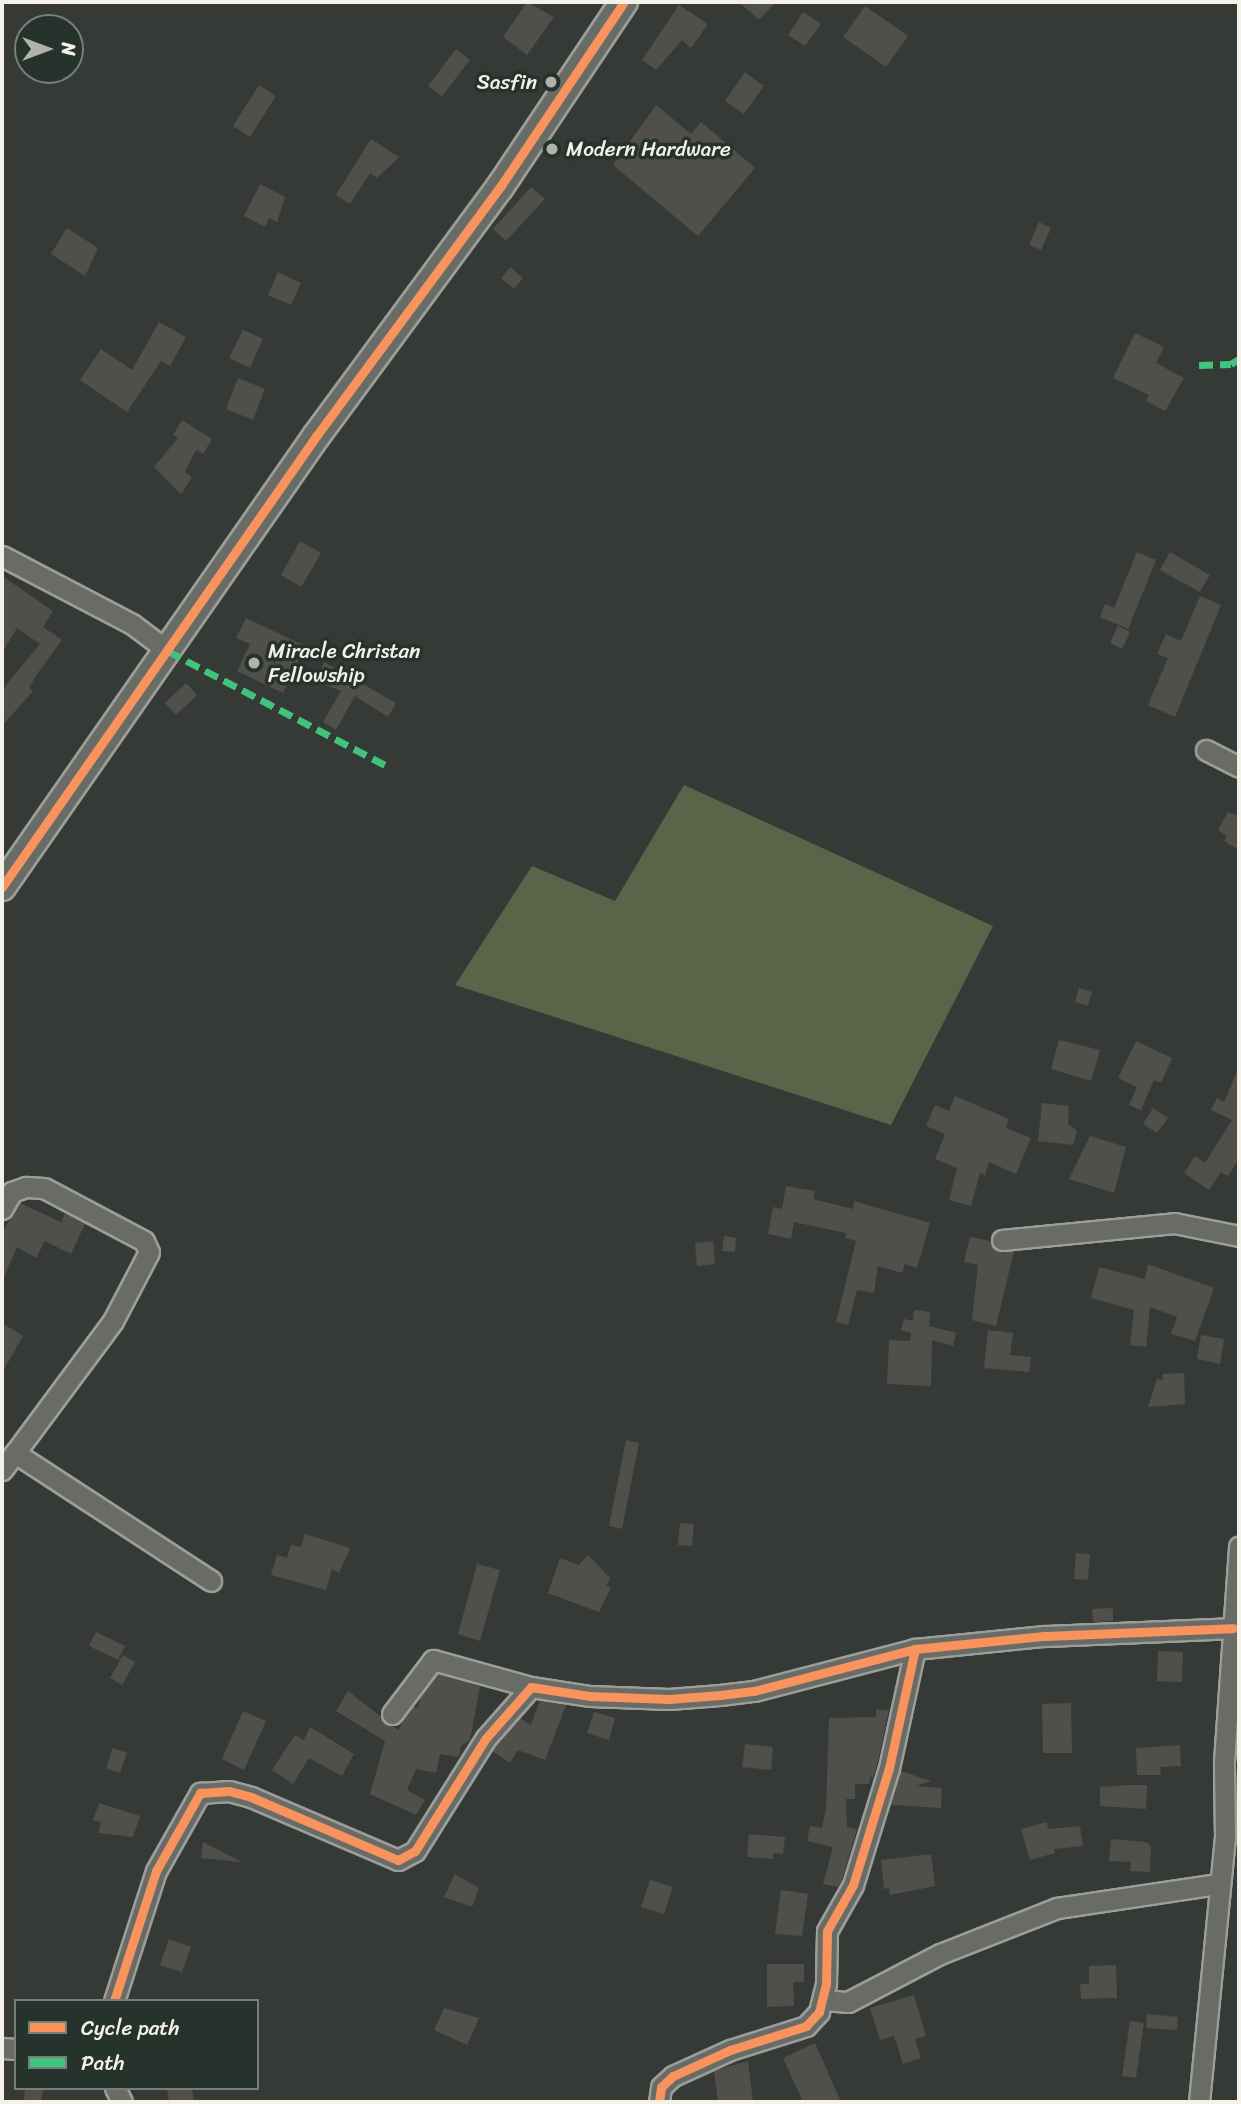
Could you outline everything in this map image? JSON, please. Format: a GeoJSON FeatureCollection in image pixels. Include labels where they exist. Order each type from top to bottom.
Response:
{"type":"FeatureCollection","features":[{"type":"Feature","properties":{"kind":"street"},"geometry":{"type":"LineString","coordinates":[[2,887],[317,435],[500,187],[624,2]]}},
{"type":"Feature","properties":{"kind":"street"},"geometry":{"type":"LineString","coordinates":[[2,556],[132,624],[169,650]]}},
{"type":"Feature","properties":{"kind":"street"},"geometry":{"type":"LineString","coordinates":[[1206,750],[1239,767]]}},
{"type":"Feature","properties":{"kind":"street"},"geometry":{"type":"LineString","coordinates":[[2,1209],[12,1192],[26,1187],[44,1188],[144,1241],[149,1252],[113,1321],[2,1470]]}},
{"type":"Feature","properties":{"kind":"street"},"geometry":{"type":"LineString","coordinates":[[1002,1240],[1088,1235],[1174,1223],[1239,1236]]}},
{"type":"Feature","properties":{"kind":"street"},"geometry":{"type":"LineString","coordinates":[[15,1453],[211,1581]]}},
{"type":"Feature","properties":{"kind":"street"},"geometry":{"type":"LineString","coordinates":[[1199,2102],[1218,1884],[1225,1837],[1224,1762],[1239,1547]]}},
{"type":"Feature","properties":{"kind":"street"},"geometry":{"type":"LineString","coordinates":[[392,1714],[433,1660],[531,1687],[590,1696],[669,1699],[754,1691],[915,1648],[1044,1636],[1233,1628]]}},
{"type":"Feature","properties":{"kind":"street"},"geometry":{"type":"LineString","coordinates":[[660,2102],[661,2087],[673,2076],[730,2050],[806,2026],[824,2000],[827,1931],[853,1885],[889,1768],[915,1648]]}},
{"type":"Feature","properties":{"kind":"street"},"geometry":{"type":"LineString","coordinates":[[115,1999],[156,1871],[200,1793],[229,1791],[251,1797],[391,1859],[404,1859],[415,1851],[486,1738],[531,1687]]}},
{"type":"Feature","properties":{"kind":"street"},"geometry":{"type":"LineString","coordinates":[[824,2000],[848,2002],[940,1954],[1057,1908],[1218,1884]]}},
{"type":"Feature","properties":{"kind":"green space"},"geometry":{"type":"Polygon","coordinates":[[[684,785],[993,926],[891,1125],[455,985],[532,866],[615,901],[684,785]]]}},
{"type":"Feature","properties":{"kind":"building"},"geometry":{"type":"Polygon","coordinates":[[[527,2],[554,17],[527,55],[503,37],[527,2]]]}},
{"type":"Feature","properties":{"kind":"building"},"geometry":{"type":"Polygon","coordinates":[[[739,2],[776,2],[759,20],[739,2]]]}},
{"type":"Feature","properties":{"kind":"building"},"geometry":{"type":"Polygon","coordinates":[[[679,5],[708,24],[691,48],[682,40],[656,70],[642,60],[679,5]]]}},
{"type":"Feature","properties":{"kind":"building"},"geometry":{"type":"Polygon","coordinates":[[[865,6],[908,36],[886,67],[843,37],[865,6]]]}},
{"type":"Feature","properties":{"kind":"building"},"geometry":{"type":"Polygon","coordinates":[[[803,12],[821,24],[805,46],[788,35],[803,12]]]}},
{"type":"Feature","properties":{"kind":"building"},"geometry":{"type":"Polygon","coordinates":[[[456,49],[470,60],[442,96],[428,86],[456,49]]]}},
{"type":"Feature","properties":{"kind":"building"},"geometry":{"type":"Polygon","coordinates":[[[745,72],[764,86],[744,114],[725,101],[745,72]]]}},
{"type":"Feature","properties":{"kind":"building"},"geometry":{"type":"Polygon","coordinates":[[[259,85],[276,96],[250,137],[233,126],[259,85]]]}},
{"type":"Feature","properties":{"kind":"building"},"geometry":{"type":"Polygon","coordinates":[[[656,105],[691,134],[701,122],[755,168],[698,236],[613,165],[656,105]]]}},
{"type":"Feature","properties":{"kind":"building"},"geometry":{"type":"Polygon","coordinates":[[[371,139],[399,157],[377,178],[370,173],[350,204],[336,195],[371,139]]]}},
{"type":"Feature","properties":{"kind":"building"},"geometry":{"type":"Polygon","coordinates":[[[260,184],[285,197],[277,222],[269,218],[265,227],[244,216],[260,184]]]}},
{"type":"Feature","properties":{"kind":"building"},"geometry":{"type":"Polygon","coordinates":[[[531,187],[545,199],[506,241],[493,229],[531,187]]]}},
{"type":"Feature","properties":{"kind":"building"},"geometry":{"type":"Polygon","coordinates":[[[1039,222],[1051,228],[1041,250],[1029,245],[1039,222]]]}},
{"type":"Feature","properties":{"kind":"building"},"geometry":{"type":"Polygon","coordinates":[[[67,228],[98,248],[85,276],[51,254],[67,228]]]}},
{"type":"Feature","properties":{"kind":"building"},"geometry":{"type":"Polygon","coordinates":[[[510,267],[523,278],[514,289],[501,278],[510,267]]]}},
{"type":"Feature","properties":{"kind":"building"},"geometry":{"type":"Polygon","coordinates":[[[278,272],[301,283],[291,305],[268,295],[278,272]]]}},
{"type":"Feature","properties":{"kind":"building"},"geometry":{"type":"Polygon","coordinates":[[[159,322],[186,337],[170,366],[161,361],[127,412],[80,380],[101,349],[132,370],[159,322]]]}},
{"type":"Feature","properties":{"kind":"building"},"geometry":{"type":"Polygon","coordinates":[[[243,330],[263,339],[250,368],[229,358],[243,330]]]}},
{"type":"Feature","properties":{"kind":"building"},"geometry":{"type":"Polygon","coordinates":[[[1135,333],[1164,347],[1156,363],[1184,378],[1165,411],[1146,401],[1149,395],[1113,378],[1135,333]]]}},
{"type":"Feature","properties":{"kind":"building"},"geometry":{"type":"Polygon","coordinates":[[[238,378],[265,389],[253,420],[226,409],[238,378]]]}},
{"type":"Feature","properties":{"kind":"building"},"geometry":{"type":"Polygon","coordinates":[[[182,420],[212,439],[203,454],[196,450],[185,472],[192,477],[181,494],[154,467],[178,438],[173,435],[182,420]]]}},
{"type":"Feature","properties":{"kind":"building"},"geometry":{"type":"Polygon","coordinates":[[[300,541],[321,553],[301,587],[281,575],[300,541]]]}},
{"type":"Feature","properties":{"kind":"building"},"geometry":{"type":"Polygon","coordinates":[[[1137,552],[1156,560],[1128,629],[1100,617],[1105,604],[1114,608],[1137,552]]]}},
{"type":"Feature","properties":{"kind":"building"},"geometry":{"type":"Polygon","coordinates":[[[1170,552],[1210,575],[1200,592],[1160,570],[1170,552]]]}},
{"type":"Feature","properties":{"kind":"building"},"geometry":{"type":"Polygon","coordinates":[[[2,576],[53,611],[43,627],[62,640],[29,688],[33,691],[2,726],[2,690],[40,644],[17,628],[2,653],[2,576]]]}},
{"type":"Feature","properties":{"kind":"building"},"geometry":{"type":"Polygon","coordinates":[[[1200,596],[1221,605],[1175,717],[1148,705],[1168,658],[1157,654],[1166,634],[1181,641],[1200,596]]]}},
{"type":"Feature","properties":{"kind":"building"},"geometry":{"type":"Polygon","coordinates":[[[246,618],[305,646],[283,693],[237,671],[250,644],[236,638],[246,618]]]}},
{"type":"Feature","properties":{"kind":"building"},"geometry":{"type":"Polygon","coordinates":[[[1118,626],[1130,632],[1122,649],[1110,643],[1118,626]]]}},
{"type":"Feature","properties":{"kind":"building"},"geometry":{"type":"Polygon","coordinates":[[[324,662],[396,703],[388,717],[355,696],[336,730],[323,722],[341,691],[316,681],[324,662]]]}},
{"type":"Feature","properties":{"kind":"building"},"geometry":{"type":"Polygon","coordinates":[[[186,683],[197,695],[176,715],[165,703],[186,683]]]}},
{"type":"Feature","properties":{"kind":"building"},"geometry":{"type":"Polygon","coordinates":[[[1228,812],[1239,816],[1239,850],[1224,841],[1227,836],[1218,830],[1228,812]]]}},
{"type":"Feature","properties":{"kind":"building"},"geometry":{"type":"Polygon","coordinates":[[[1079,988],[1092,992],[1088,1006],[1075,1002],[1079,988]]]}},
{"type":"Feature","properties":{"kind":"building"},"geometry":{"type":"Polygon","coordinates":[[[1059,1040],[1100,1050],[1091,1081],[1051,1069],[1059,1040]]]}},
{"type":"Feature","properties":{"kind":"building"},"geometry":{"type":"Polygon","coordinates":[[[1136,1041],[1172,1058],[1161,1083],[1154,1080],[1141,1110],[1129,1105],[1137,1087],[1118,1078],[1136,1041]]]}},
{"type":"Feature","properties":{"kind":"building"},"geometry":{"type":"Polygon","coordinates":[[[1239,1067],[1239,1159],[1228,1176],[1221,1172],[1209,1190],[1184,1173],[1195,1156],[1205,1163],[1232,1120],[1211,1110],[1217,1098],[1224,1102],[1239,1067]]]}},
{"type":"Feature","properties":{"kind":"building"},"geometry":{"type":"Polygon","coordinates":[[[955,1096],[1009,1119],[1006,1128],[1031,1138],[1016,1174],[989,1162],[985,1175],[980,1173],[971,1206],[949,1200],[957,1168],[935,1159],[945,1134],[926,1126],[935,1105],[949,1111],[955,1096]]]}},
{"type":"Feature","properties":{"kind":"building"},"geometry":{"type":"Polygon","coordinates":[[[1042,1103],[1069,1106],[1068,1124],[1077,1131],[1073,1145],[1038,1141],[1042,1103]]]}},
{"type":"Feature","properties":{"kind":"building"},"geometry":{"type":"Polygon","coordinates":[[[1153,1108],[1168,1118],[1157,1133],[1143,1124],[1153,1108]]]}},
{"type":"Feature","properties":{"kind":"building"},"geometry":{"type":"Polygon","coordinates":[[[1090,1136],[1126,1147],[1114,1193],[1069,1179],[1090,1136]]]}},
{"type":"Feature","properties":{"kind":"building"},"geometry":{"type":"Polygon","coordinates":[[[786,1186],[815,1191],[813,1199],[853,1209],[854,1201],[930,1223],[917,1268],[905,1264],[902,1273],[878,1266],[874,1293],[857,1290],[848,1325],[836,1322],[856,1241],[845,1238],[846,1233],[794,1222],[791,1239],[768,1234],[773,1207],[782,1209],[786,1186]]]}},
{"type":"Feature","properties":{"kind":"building"},"geometry":{"type":"Polygon","coordinates":[[[20,1203],[61,1222],[65,1213],[85,1224],[71,1254],[45,1241],[36,1258],[17,1247],[2,1282],[2,1233],[20,1203]]]}},
{"type":"Feature","properties":{"kind":"building"},"geometry":{"type":"Polygon","coordinates":[[[724,1236],[736,1238],[735,1252],[722,1251],[724,1236]]]}},
{"type":"Feature","properties":{"kind":"building"},"geometry":{"type":"Polygon","coordinates":[[[970,1237],[990,1241],[998,1251],[1014,1251],[996,1326],[972,1320],[978,1265],[964,1262],[970,1237]]]}},
{"type":"Feature","properties":{"kind":"building"},"geometry":{"type":"Polygon","coordinates":[[[713,1241],[715,1264],[697,1266],[695,1243],[713,1241]]]}},
{"type":"Feature","properties":{"kind":"building"},"geometry":{"type":"Polygon","coordinates":[[[1148,1264],[1214,1288],[1195,1341],[1171,1334],[1177,1317],[1150,1307],[1146,1347],[1130,1345],[1134,1310],[1091,1298],[1099,1267],[1145,1279],[1148,1264]]]}},
{"type":"Feature","properties":{"kind":"building"},"geometry":{"type":"Polygon","coordinates":[[[914,1310],[930,1312],[929,1326],[956,1333],[953,1346],[932,1340],[931,1386],[887,1384],[889,1340],[910,1341],[911,1333],[901,1330],[904,1319],[913,1321],[914,1310]]]}},
{"type":"Feature","properties":{"kind":"building"},"geometry":{"type":"Polygon","coordinates":[[[2,1323],[23,1336],[2,1373],[2,1323]]]}},
{"type":"Feature","properties":{"kind":"building"},"geometry":{"type":"Polygon","coordinates":[[[988,1330],[1013,1333],[1010,1355],[1031,1357],[1029,1372],[984,1368],[988,1330]]]}},
{"type":"Feature","properties":{"kind":"building"},"geometry":{"type":"Polygon","coordinates":[[[1201,1335],[1224,1339],[1220,1364],[1197,1359],[1201,1335]]]}},
{"type":"Feature","properties":{"kind":"building"},"geometry":{"type":"Polygon","coordinates":[[[1184,1373],[1185,1404],[1148,1407],[1157,1379],[1163,1380],[1163,1374],[1184,1373]]]}},
{"type":"Feature","properties":{"kind":"building"},"geometry":{"type":"Polygon","coordinates":[[[626,1440],[639,1443],[622,1529],[609,1526],[626,1440]]]}},
{"type":"Feature","properties":{"kind":"building"},"geometry":{"type":"Polygon","coordinates":[[[680,1523],[694,1524],[692,1546],[678,1545],[680,1523]]]}},
{"type":"Feature","properties":{"kind":"building"},"geometry":{"type":"Polygon","coordinates":[[[305,1534],[350,1548],[339,1573],[332,1569],[326,1590],[271,1575],[277,1555],[287,1558],[291,1545],[301,1547],[305,1534]]]}},
{"type":"Feature","properties":{"kind":"building"},"geometry":{"type":"Polygon","coordinates":[[[1076,1553],[1090,1554],[1088,1580],[1074,1579],[1076,1553]]]}},
{"type":"Feature","properties":{"kind":"building"},"geometry":{"type":"Polygon","coordinates":[[[588,1555],[610,1578],[606,1586],[611,1588],[599,1612],[548,1593],[560,1558],[579,1565],[588,1555]]]}},
{"type":"Feature","properties":{"kind":"building"},"geometry":{"type":"Polygon","coordinates":[[[477,1564],[500,1570],[480,1641],[458,1634],[477,1564]]]}},
{"type":"Feature","properties":{"kind":"building"},"geometry":{"type":"Polygon","coordinates":[[[1113,1608],[1113,1621],[1093,1622],[1092,1609],[1113,1608]]]}},
{"type":"Feature","properties":{"kind":"building"},"geometry":{"type":"Polygon","coordinates":[[[96,1632],[125,1646],[118,1660],[89,1646],[96,1632]]]}},
{"type":"Feature","properties":{"kind":"building"},"geometry":{"type":"Polygon","coordinates":[[[1158,1651],[1183,1652],[1182,1682],[1157,1681],[1158,1651]]]}},
{"type":"Feature","properties":{"kind":"building"},"geometry":{"type":"Polygon","coordinates":[[[123,1655],[135,1662],[122,1685],[110,1678],[123,1655]]]}},
{"type":"Feature","properties":{"kind":"building"},"geometry":{"type":"Polygon","coordinates":[[[438,1674],[480,1686],[470,1740],[461,1746],[459,1757],[440,1754],[436,1773],[416,1769],[407,1790],[425,1800],[416,1815],[370,1794],[385,1741],[336,1711],[348,1691],[398,1730],[412,1707],[418,1708],[420,1698],[438,1674]]]}},
{"type":"Feature","properties":{"kind":"building"},"geometry":{"type":"Polygon","coordinates":[[[540,1701],[566,1705],[545,1760],[518,1750],[510,1763],[492,1751],[520,1718],[531,1725],[540,1701]]]}},
{"type":"Feature","properties":{"kind":"building"},"geometry":{"type":"Polygon","coordinates":[[[1071,1703],[1072,1753],[1043,1753],[1042,1704],[1071,1703]]]}},
{"type":"Feature","properties":{"kind":"building"},"geometry":{"type":"Polygon","coordinates":[[[876,1709],[889,1710],[877,1765],[872,1781],[871,1773],[869,1784],[855,1784],[855,1799],[846,1799],[847,1827],[857,1829],[842,1880],[838,1887],[823,1884],[833,1847],[807,1841],[810,1826],[822,1828],[826,1808],[829,1718],[876,1717],[876,1709]]]}},
{"type":"Feature","properties":{"kind":"building"},"geometry":{"type":"Polygon","coordinates":[[[243,1711],[266,1721],[244,1770],[222,1759],[243,1711]]]}},
{"type":"Feature","properties":{"kind":"building"},"geometry":{"type":"Polygon","coordinates":[[[594,1712],[615,1718],[609,1740],[587,1733],[594,1712]]]}},
{"type":"Feature","properties":{"kind":"building"},"geometry":{"type":"Polygon","coordinates":[[[310,1727],[354,1754],[342,1776],[309,1758],[293,1784],[272,1770],[295,1735],[304,1740],[310,1727]]]}},
{"type":"Feature","properties":{"kind":"building"},"geometry":{"type":"Polygon","coordinates":[[[745,1744],[773,1747],[771,1770],[742,1767],[745,1744]]]}},
{"type":"Feature","properties":{"kind":"building"},"geometry":{"type":"Polygon","coordinates":[[[1180,1745],[1181,1766],[1160,1767],[1161,1775],[1137,1775],[1136,1748],[1180,1745]]]}},
{"type":"Feature","properties":{"kind":"building"},"geometry":{"type":"Polygon","coordinates":[[[113,1748],[127,1753],[120,1773],[106,1768],[113,1748]]]}},
{"type":"Feature","properties":{"kind":"building"},"geometry":{"type":"Polygon","coordinates":[[[901,1771],[931,1781],[916,1786],[942,1788],[941,1808],[891,1805],[901,1771]]]}},
{"type":"Feature","properties":{"kind":"building"},"geometry":{"type":"Polygon","coordinates":[[[1147,1785],[1146,1809],[1100,1806],[1100,1787],[1147,1785]]]}},
{"type":"Feature","properties":{"kind":"building"},"geometry":{"type":"Polygon","coordinates":[[[99,1803],[140,1816],[133,1837],[98,1833],[101,1822],[93,1820],[99,1803]]]}},
{"type":"Feature","properties":{"kind":"building"},"geometry":{"type":"Polygon","coordinates":[[[1047,1822],[1048,1829],[1080,1826],[1083,1846],[1054,1849],[1055,1853],[1030,1860],[1021,1829],[1047,1822]]]}},
{"type":"Feature","properties":{"kind":"building"},"geometry":{"type":"Polygon","coordinates":[[[749,1834],[785,1837],[783,1854],[773,1853],[773,1859],[747,1857],[749,1834]]]}},
{"type":"Feature","properties":{"kind":"building"},"geometry":{"type":"Polygon","coordinates":[[[1111,1839],[1146,1842],[1151,1846],[1150,1872],[1130,1871],[1131,1862],[1109,1861],[1111,1839]]]}},
{"type":"Feature","properties":{"kind":"building"},"geometry":{"type":"Polygon","coordinates":[[[203,1842],[240,1861],[240,1862],[201,1858],[203,1842]]]}},
{"type":"Feature","properties":{"kind":"building"},"geometry":{"type":"Polygon","coordinates":[[[931,1854],[935,1886],[890,1895],[889,1888],[884,1889],[881,1860],[931,1854]]]}},
{"type":"Feature","properties":{"kind":"building"},"geometry":{"type":"Polygon","coordinates":[[[455,1874],[479,1888],[472,1907],[444,1897],[455,1874]]]}},
{"type":"Feature","properties":{"kind":"building"},"geometry":{"type":"Polygon","coordinates":[[[650,1880],[673,1887],[664,1914],[641,1907],[650,1880]]]}},
{"type":"Feature","properties":{"kind":"building"},"geometry":{"type":"Polygon","coordinates":[[[781,1890],[808,1894],[802,1936],[775,1934],[781,1890]]]}},
{"type":"Feature","properties":{"kind":"building"},"geometry":{"type":"Polygon","coordinates":[[[169,1939],[191,1947],[182,1972],[160,1965],[169,1939]]]}},
{"type":"Feature","properties":{"kind":"building"},"geometry":{"type":"Polygon","coordinates":[[[767,1964],[804,1964],[804,1982],[793,1982],[794,2006],[767,2007],[767,1964]]]}},
{"type":"Feature","properties":{"kind":"building"},"geometry":{"type":"Polygon","coordinates":[[[1116,1965],[1117,1998],[1081,1999],[1080,1984],[1089,1984],[1089,1966],[1116,1965]]]}},
{"type":"Feature","properties":{"kind":"building"},"geometry":{"type":"Polygon","coordinates":[[[914,1995],[926,2036],[915,2039],[921,2058],[903,2064],[894,2036],[880,2040],[870,2008],[914,1995]]]}},
{"type":"Feature","properties":{"kind":"building"},"geometry":{"type":"Polygon","coordinates":[[[444,2008],[479,2018],[467,2045],[434,2030],[444,2008]]]}},
{"type":"Feature","properties":{"kind":"building"},"geometry":{"type":"Polygon","coordinates":[[[1147,2014],[1178,2017],[1177,2030],[1146,2028],[1147,2014]]]}},
{"type":"Feature","properties":{"kind":"building"},"geometry":{"type":"Polygon","coordinates":[[[1130,2021],[1144,2023],[1136,2078],[1122,2076],[1130,2021]]]}},
{"type":"Feature","properties":{"kind":"building"},"geometry":{"type":"Polygon","coordinates":[[[815,2043],[841,2102],[803,2102],[783,2058],[815,2043]]]}},
{"type":"Feature","properties":{"kind":"building"},"geometry":{"type":"Polygon","coordinates":[[[748,2061],[753,2102],[718,2102],[714,2071],[748,2061]]]}},
{"type":"Feature","properties":{"kind":"building"},"geometry":{"type":"Polygon","coordinates":[[[25,2090],[43,2090],[41,2102],[24,2101],[25,2090]]]}},
{"type":"Feature","properties":{"kind":"building"},"geometry":{"type":"Polygon","coordinates":[[[167,2090],[192,2090],[194,2102],[169,2102],[167,2090]]]}},
{"type":"Feature","properties":{"kind":"marked path"},"geometry":{"type":"LineString","coordinates":[[1199,365],[1231,364],[1239,359]]}},
{"type":"Feature","properties":{"kind":"marked path"},"geometry":{"type":"LineString","coordinates":[[168,651],[385,765]]}},
{"type":"Feature","properties":{"kind":"cycle path"},"geometry":{"type":"LineString","coordinates":[[2,887],[317,435],[500,187],[624,2]]}},
{"type":"Feature","properties":{"kind":"cycle path"},"geometry":{"type":"LineString","coordinates":[[115,1999],[156,1871],[200,1793],[229,1791],[251,1797],[398,1860],[415,1851],[486,1738],[531,1687],[590,1696],[669,1699],[720,1695],[754,1691],[915,1649],[1044,1636],[1233,1628]]}},
{"type":"Feature","properties":{"kind":"cycle path"},"geometry":{"type":"LineString","coordinates":[[659,2102],[661,2087],[673,2076],[730,2050],[806,2026],[819,2012],[826,1983],[827,1931],[853,1885],[889,1768],[915,1649]]}},
{"type":"Feature","properties":{"kind":"place","name":"Sasfin"},"geometry":{"type":"Point","coordinates":[551,82]}},
{"type":"Feature","properties":{"kind":"place","name":"Modern Hardware"},"geometry":{"type":"Point","coordinates":[552,149]}},
{"type":"Feature","properties":{"kind":"place","name":"Miracle Christan Fellowship"},"geometry":{"type":"Point","coordinates":[254,663]}}]}
